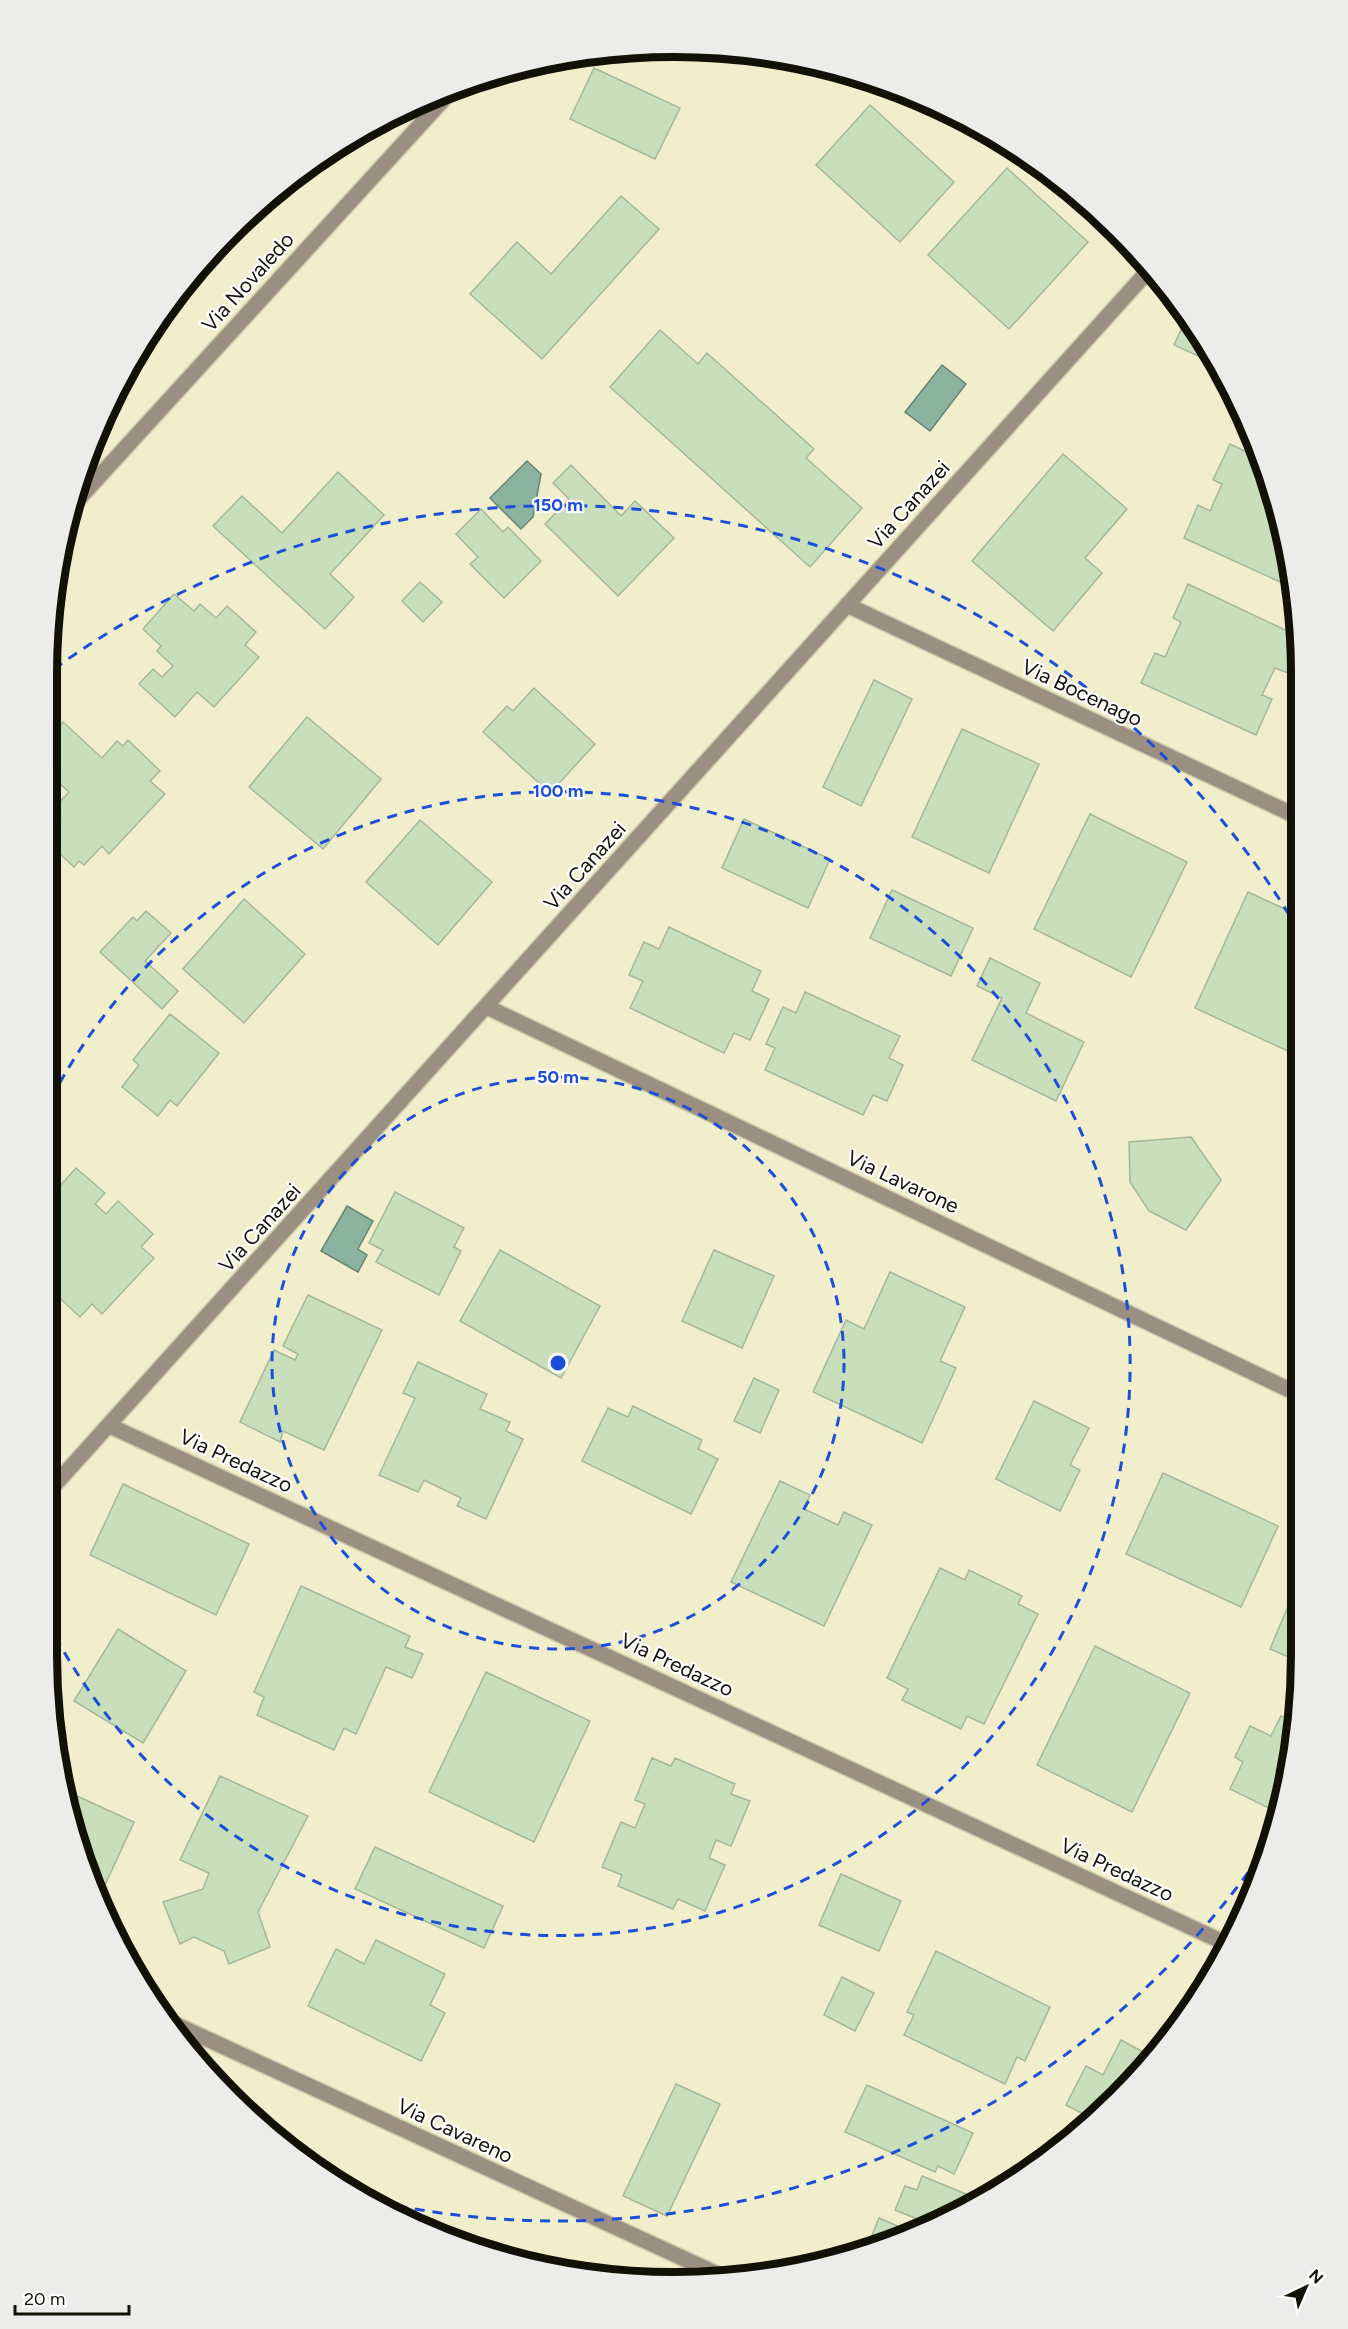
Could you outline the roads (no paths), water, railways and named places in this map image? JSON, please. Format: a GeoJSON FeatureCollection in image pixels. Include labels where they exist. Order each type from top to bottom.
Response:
{"type":"FeatureCollection","features":[{"type":"Feature","properties":{"kind":"street","name":"Via Novaledo"},"geometry":{"type":"LineString","coordinates":[[85,492],[439,104]]}},
{"type":"Feature","properties":{"kind":"street","name":"Via Canazei"},"geometry":{"type":"LineString","coordinates":[[57,1483],[1144,275]]}},
{"type":"Feature","properties":{"kind":"street","name":"Via Bocenago"},"geometry":{"type":"LineString","coordinates":[[847,605],[1291,814]]}},
{"type":"Feature","properties":{"kind":"street","name":"Via Lavarone"},"geometry":{"type":"LineString","coordinates":[[487,1007],[1291,1391]]}},
{"type":"Feature","properties":{"kind":"street","name":"Via Predazzo"},"geometry":{"type":"LineString","coordinates":[[110,1426],[1220,1940]]}},
{"type":"Feature","properties":{"kind":"street","name":"Via Cavareno"},"geometry":{"type":"LineString","coordinates":[[183,2028],[711,2271]]}}]}
